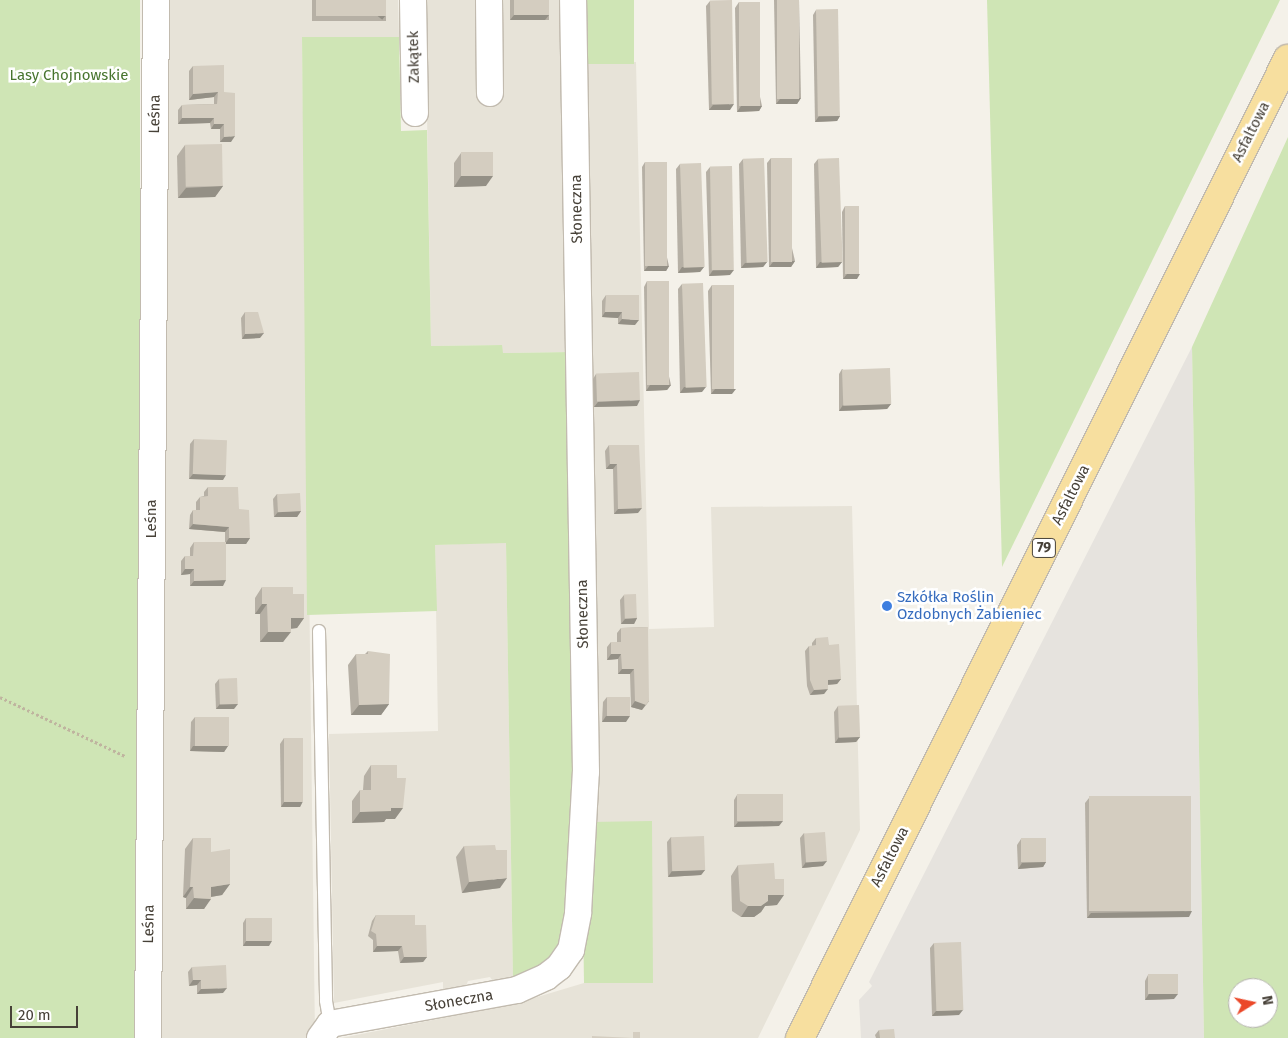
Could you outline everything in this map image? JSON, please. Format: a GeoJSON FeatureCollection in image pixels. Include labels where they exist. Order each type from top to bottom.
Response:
{"type":"FeatureCollection","features":[{"type":"Feature","properties":{"kind":"main road","name":"Asfaltowa"},"geometry":{"type":"LineString","coordinates":[[800,1038],[1288,59]]}},
{"type":"Feature","properties":{"kind":"street","name":"Leśna"},"geometry":{"type":"LineString","coordinates":[[148,1038],[156,0]]}},
{"type":"Feature","properties":{"kind":"street","name":"Zakątek"},"geometry":{"type":"LineString","coordinates":[[413,0],[415,113]]}},
{"type":"Feature","properties":{"kind":"street"},"geometry":{"type":"LineString","coordinates":[[489,0],[490,94]]}},
{"type":"Feature","properties":{"kind":"street","name":"Słoneczna"},"geometry":{"type":"LineString","coordinates":[[325,1031],[517,990],[546,977],[559,968],[571,950],[578,913],[586,772],[573,0]]}},
{"type":"Feature","properties":{"kind":"lane"},"geometry":{"type":"LineString","coordinates":[[319,631],[325,1031]]}},
{"type":"Feature","properties":{"kind":"path"},"geometry":{"type":"LineString","coordinates":[[0,697],[151,768]]}},
{"type":"Feature","properties":{"kind":"shaded area"},"geometry":{"type":"Polygon","coordinates":[[[165,0],[398,0],[399,37],[302,37],[315,1036],[310,1038],[157,1038],[165,0]]]}},
{"type":"Feature","properties":{"kind":"shaded area"},"geometry":{"type":"Polygon","coordinates":[[[425,0],[565,0],[571,352],[502,353],[502,345],[431,346],[425,0]]]}},
{"type":"Feature","properties":{"kind":"shaded area"},"geometry":{"type":"Polygon","coordinates":[[[636,62],[649,629],[714,627],[711,507],[852,506],[860,830],[758,1038],[341,1038],[514,1004],[584,983],[653,983],[590,822],[580,64],[636,62]]]}},
{"type":"Feature","properties":{"kind":"shaded area"},"geometry":{"type":"Polygon","coordinates":[[[1192,347],[1204,1038],[861,1038],[859,1000],[872,986],[869,982],[1192,347]]]}},
{"type":"Feature","properties":{"kind":"shaded area"},"geometry":{"type":"Polygon","coordinates":[[[506,542],[513,982],[495,984],[490,977],[468,981],[465,988],[443,993],[443,982],[334,1003],[329,734],[438,731],[435,545],[506,542]]]}},
{"type":"Feature","properties":{"kind":"green space","name":"Lasy Chojnowskie"},"geometry":{"type":"Polygon","coordinates":[[[0,0],[140,0],[140,1038],[0,1038],[0,0]]]}},
{"type":"Feature","properties":{"kind":"green space"},"geometry":{"type":"Polygon","coordinates":[[[578,0],[634,0],[634,64],[578,64],[578,0]]]}},
{"type":"Feature","properties":{"kind":"green space"},"geometry":{"type":"Polygon","coordinates":[[[987,0],[1280,0],[1002,567],[987,0]]]}},
{"type":"Feature","properties":{"kind":"green space"},"geometry":{"type":"Polygon","coordinates":[[[302,37],[399,37],[401,131],[427,130],[431,346],[502,345],[503,353],[571,352],[580,796],[567,935],[554,958],[513,982],[506,543],[435,545],[437,611],[307,615],[302,37]]]}},
{"type":"Feature","properties":{"kind":"green space"},"geometry":{"type":"Polygon","coordinates":[[[1288,137],[1288,1038],[1204,1038],[1192,347],[1288,137]]]}},
{"type":"Feature","properties":{"kind":"green space"},"geometry":{"type":"Polygon","coordinates":[[[652,821],[653,983],[584,983],[583,915],[590,822],[652,821]]]}},
{"type":"Feature","properties":{"kind":"building"},"geometry":{"type":"Polygon","coordinates":[[[316,0],[386,0],[386,16],[316,16],[316,0]]]}},
{"type":"Feature","properties":{"kind":"building"},"geometry":{"type":"Polygon","coordinates":[[[514,0],[549,0],[549,15],[514,15],[514,0]]]}},
{"type":"Feature","properties":{"kind":"building"},"geometry":{"type":"Polygon","coordinates":[[[710,0],[732,0],[734,104],[712,104],[710,0]]]}},
{"type":"Feature","properties":{"kind":"building"},"geometry":{"type":"Polygon","coordinates":[[[777,0],[799,0],[799,99],[777,99],[777,0]]]}},
{"type":"Feature","properties":{"kind":"building"},"geometry":{"type":"Polygon","coordinates":[[[739,2],[760,2],[760,106],[739,106],[739,2]]]}},
{"type":"Feature","properties":{"kind":"building"},"geometry":{"type":"Polygon","coordinates":[[[816,9],[838,9],[840,116],[818,116],[816,9]]]}},
{"type":"Feature","properties":{"kind":"building"},"geometry":{"type":"Polygon","coordinates":[[[224,65],[224,92],[235,93],[235,136],[224,137],[224,124],[214,124],[214,118],[182,118],[182,105],[217,104],[218,92],[193,94],[193,66],[224,65]]]}},
{"type":"Feature","properties":{"kind":"building"},"geometry":{"type":"Polygon","coordinates":[[[222,144],[223,186],[186,187],[185,145],[222,144]]]}},
{"type":"Feature","properties":{"kind":"building"},"geometry":{"type":"Polygon","coordinates":[[[461,152],[493,152],[493,176],[461,176],[461,152]]]}},
{"type":"Feature","properties":{"kind":"building"},"geometry":{"type":"Polygon","coordinates":[[[764,158],[768,262],[747,263],[743,159],[764,158]]]}},
{"type":"Feature","properties":{"kind":"building"},"geometry":{"type":"Polygon","coordinates":[[[771,158],[792,158],[792,262],[771,262],[771,158]]]}},
{"type":"Feature","properties":{"kind":"building"},"geometry":{"type":"Polygon","coordinates":[[[839,158],[843,262],[822,263],[818,159],[839,158]]]}},
{"type":"Feature","properties":{"kind":"building"},"geometry":{"type":"Polygon","coordinates":[[[645,162],[667,162],[667,266],[645,266],[645,162]]]}},
{"type":"Feature","properties":{"kind":"building"},"geometry":{"type":"Polygon","coordinates":[[[701,163],[705,267],[684,268],[680,164],[701,163]]]}},
{"type":"Feature","properties":{"kind":"building"},"geometry":{"type":"Polygon","coordinates":[[[710,166],[732,166],[734,270],[712,270],[710,166]]]}},
{"type":"Feature","properties":{"kind":"building"},"geometry":{"type":"Polygon","coordinates":[[[845,206],[859,206],[859,274],[845,274],[845,206]]]}},
{"type":"Feature","properties":{"kind":"building"},"geometry":{"type":"Polygon","coordinates":[[[647,281],[669,281],[669,385],[647,385],[647,281]]]}},
{"type":"Feature","properties":{"kind":"building"},"geometry":{"type":"Polygon","coordinates":[[[703,283],[707,387],[686,388],[682,284],[703,283]]]}},
{"type":"Feature","properties":{"kind":"building"},"geometry":{"type":"Polygon","coordinates":[[[712,285],[734,285],[734,389],[712,389],[712,285]]]}},
{"type":"Feature","properties":{"kind":"building"},"geometry":{"type":"Polygon","coordinates":[[[606,295],[639,295],[639,320],[622,319],[622,312],[605,312],[606,295]]]}},
{"type":"Feature","properties":{"kind":"building"},"geometry":{"type":"Polygon","coordinates":[[[245,312],[258,312],[264,333],[245,334],[245,312]]]}},
{"type":"Feature","properties":{"kind":"building"},"geometry":{"type":"Polygon","coordinates":[[[890,368],[891,404],[843,406],[842,370],[890,368]]]}},
{"type":"Feature","properties":{"kind":"building"},"geometry":{"type":"Polygon","coordinates":[[[639,372],[640,400],[597,401],[596,374],[639,372]]]}},
{"type":"Feature","properties":{"kind":"building"},"geometry":{"type":"Polygon","coordinates":[[[194,439],[227,440],[226,475],[193,474],[194,439]]]}},
{"type":"Feature","properties":{"kind":"building"},"geometry":{"type":"Polygon","coordinates":[[[609,445],[639,445],[642,508],[618,509],[617,464],[610,464],[609,445]]]}},
{"type":"Feature","properties":{"kind":"building"},"geometry":{"type":"Polygon","coordinates":[[[208,487],[238,487],[239,509],[249,510],[250,538],[229,538],[229,527],[193,524],[193,510],[200,510],[200,497],[208,496],[208,487]]]}},
{"type":"Feature","properties":{"kind":"building"},"geometry":{"type":"Polygon","coordinates":[[[300,493],[301,511],[278,512],[277,494],[300,493]]]}},
{"type":"Feature","properties":{"kind":"building"},"geometry":{"type":"Polygon","coordinates":[[[194,542],[226,542],[226,580],[194,581],[194,569],[185,569],[185,556],[193,556],[194,542]]]}},
{"type":"Feature","properties":{"kind":"building"},"geometry":{"type":"Polygon","coordinates":[[[262,587],[293,587],[293,594],[304,594],[304,618],[291,618],[291,632],[268,632],[267,604],[262,604],[262,587]]]}},
{"type":"Feature","properties":{"kind":"building"},"geometry":{"type":"Polygon","coordinates":[[[624,594],[636,594],[637,618],[625,618],[624,594]]]}},
{"type":"Feature","properties":{"kind":"building"},"geometry":{"type":"Polygon","coordinates":[[[648,627],[649,701],[646,705],[635,701],[634,669],[622,669],[621,654],[611,654],[611,642],[621,642],[621,628],[648,627]]]}},
{"type":"Feature","properties":{"kind":"building"},"geometry":{"type":"Polygon","coordinates":[[[828,637],[829,645],[839,644],[841,679],[828,680],[828,689],[814,690],[810,680],[809,646],[816,645],[816,638],[828,637]]]}},
{"type":"Feature","properties":{"kind":"building"},"geometry":{"type":"Polygon","coordinates":[[[368,651],[390,654],[389,704],[359,705],[356,654],[368,654],[368,651]]]}},
{"type":"Feature","properties":{"kind":"building"},"geometry":{"type":"Polygon","coordinates":[[[237,678],[238,704],[220,705],[219,679],[237,678]]]}},
{"type":"Feature","properties":{"kind":"building"},"geometry":{"type":"Polygon","coordinates":[[[607,697],[630,697],[630,716],[607,716],[607,697]]]}},
{"type":"Feature","properties":{"kind":"building"},"geometry":{"type":"Polygon","coordinates":[[[859,705],[860,737],[839,738],[838,706],[859,705]]]}},
{"type":"Feature","properties":{"kind":"building"},"geometry":{"type":"Polygon","coordinates":[[[195,717],[229,717],[229,746],[195,746],[195,717]]]}},
{"type":"Feature","properties":{"kind":"building"},"geometry":{"type":"Polygon","coordinates":[[[284,738],[303,738],[303,802],[284,802],[284,738]]]}},
{"type":"Feature","properties":{"kind":"building"},"geometry":{"type":"Polygon","coordinates":[[[371,765],[397,765],[397,778],[406,778],[403,808],[391,808],[391,811],[360,812],[360,790],[371,790],[371,765]]]}},
{"type":"Feature","properties":{"kind":"building"},"geometry":{"type":"Polygon","coordinates":[[[737,794],[783,794],[783,821],[737,821],[737,794]]]}},
{"type":"Feature","properties":{"kind":"building"},"geometry":{"type":"Polygon","coordinates":[[[1089,796],[1191,796],[1191,911],[1089,911],[1089,796]]]}},
{"type":"Feature","properties":{"kind":"building"},"geometry":{"type":"Polygon","coordinates":[[[825,832],[827,861],[806,862],[804,833],[825,832]]]}},
{"type":"Feature","properties":{"kind":"building"},"geometry":{"type":"Polygon","coordinates":[[[704,836],[705,870],[672,871],[671,837],[704,836]]]}},
{"type":"Feature","properties":{"kind":"building"},"geometry":{"type":"Polygon","coordinates":[[[193,838],[211,838],[211,852],[230,849],[230,884],[211,887],[211,899],[194,898],[193,887],[190,887],[193,838]]]}},
{"type":"Feature","properties":{"kind":"building"},"geometry":{"type":"Polygon","coordinates":[[[1021,838],[1046,838],[1046,862],[1021,862],[1021,838]]]}},
{"type":"Feature","properties":{"kind":"building"},"geometry":{"type":"Polygon","coordinates":[[[495,845],[496,850],[507,850],[507,878],[469,882],[464,846],[495,845]]]}},
{"type":"Feature","properties":{"kind":"building"},"geometry":{"type":"Polygon","coordinates":[[[774,863],[775,879],[784,879],[784,895],[768,895],[768,901],[761,906],[748,906],[740,901],[738,865],[774,863]]]}},
{"type":"Feature","properties":{"kind":"building"},"geometry":{"type":"Polygon","coordinates":[[[376,915],[415,915],[415,925],[426,925],[427,957],[404,957],[402,946],[377,946],[376,934],[371,931],[376,915]]]}},
{"type":"Feature","properties":{"kind":"building"},"geometry":{"type":"Polygon","coordinates":[[[246,918],[272,918],[272,941],[246,941],[246,918]]]}},
{"type":"Feature","properties":{"kind":"building"},"geometry":{"type":"Polygon","coordinates":[[[961,942],[963,1010],[936,1011],[934,943],[961,942]]]}},
{"type":"Feature","properties":{"kind":"building"},"geometry":{"type":"Polygon","coordinates":[[[226,965],[227,988],[201,989],[201,980],[193,980],[192,967],[226,965]]]}},
{"type":"Feature","properties":{"kind":"building"},"geometry":{"type":"Polygon","coordinates":[[[1148,974],[1178,974],[1178,994],[1148,994],[1148,974]]]}},
{"type":"Feature","properties":{"kind":"building"},"geometry":{"type":"Polygon","coordinates":[[[894,1029],[895,1038],[880,1038],[879,1030],[894,1029]]]}},
{"type":"Feature","properties":{"kind":"building"},"geometry":{"type":"Polygon","coordinates":[[[633,1032],[640,1032],[640,1038],[633,1038],[633,1032]]]}},
{"type":"Feature","properties":{"kind":"building"},"geometry":{"type":"Polygon","coordinates":[[[592,1036],[633,1038],[592,1038],[592,1036]]]}},
{"type":"Feature","properties":{"kind":"place","name":"Szkółka Roślin Ozdobnych Żabieniec"},"geometry":{"type":"Point","coordinates":[887,606]}}]}
